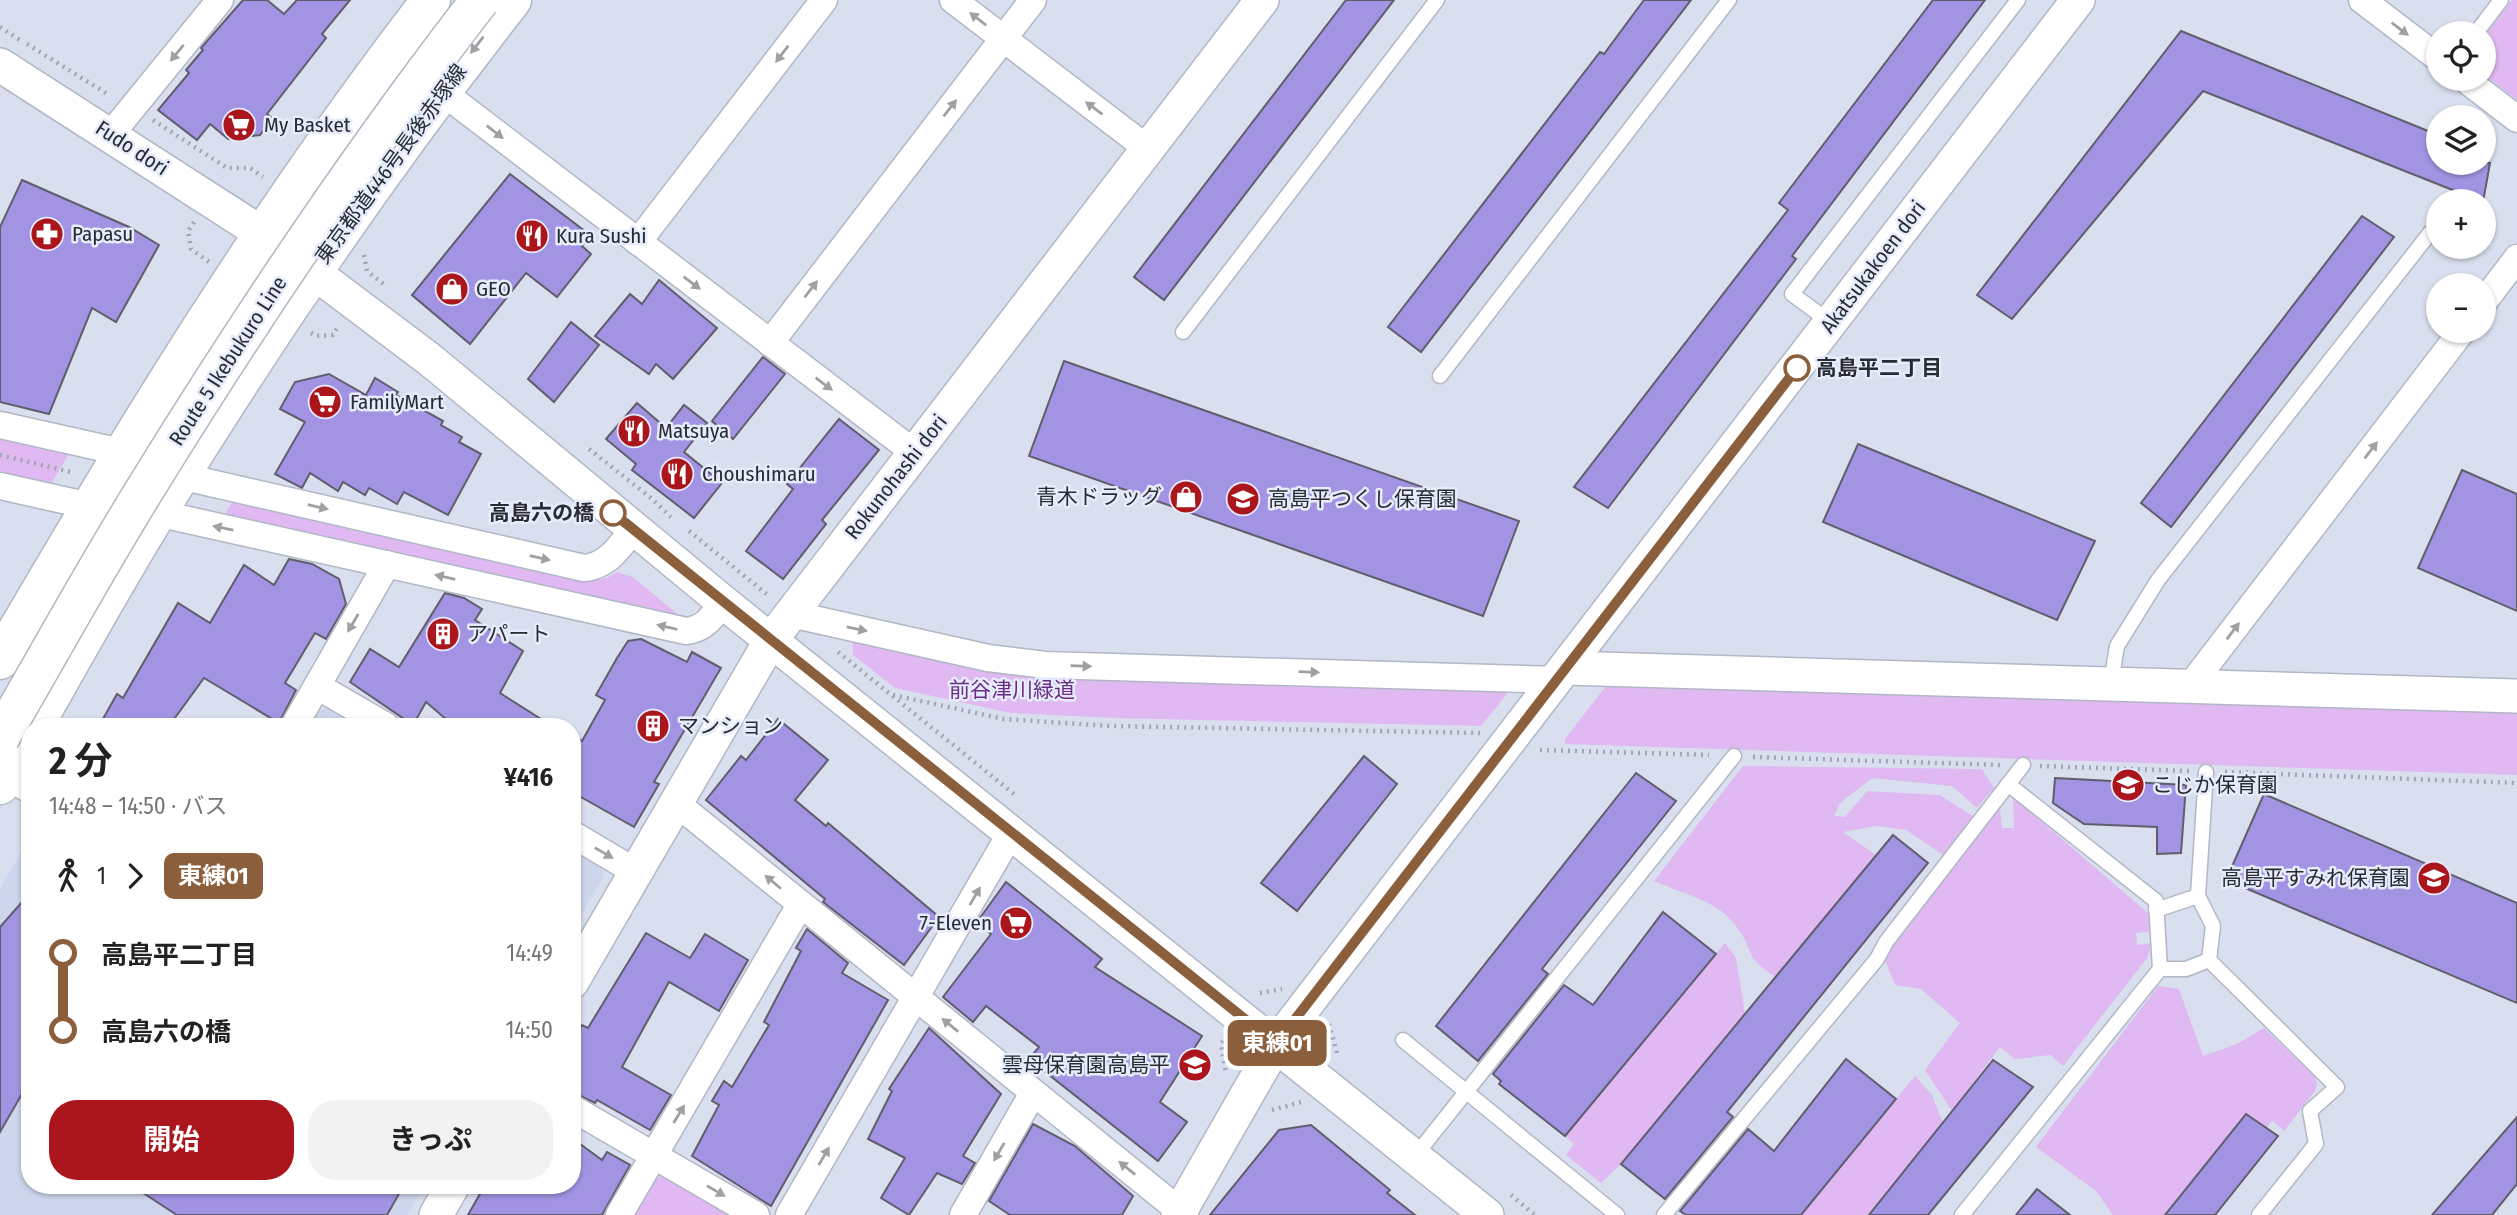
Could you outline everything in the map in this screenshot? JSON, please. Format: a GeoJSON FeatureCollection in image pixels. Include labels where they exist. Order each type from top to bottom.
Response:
{"type":"FeatureCollection","features":[{"type":"Feature","properties":{"kind":"main road"},"geometry":{"type":"LineString","coordinates":[[0,660],[121,453],[263,234],[390,53],[431,0]]}},
{"type":"Feature","properties":{"kind":"main road","name":"Route 5 Ikebukuro Line"},"geometry":{"type":"LineString","coordinates":[[0,699],[127,481],[282,241],[455,0]]}},
{"type":"Feature","properties":{"kind":"main road","name":"Route 5 Ikebukuro Line"},"geometry":{"type":"LineString","coordinates":[[0,738],[146,486],[297,254],[419,79],[480,0]]}},
{"type":"Feature","properties":{"kind":"main road","name":"東京都道446号長後赤塚線"},"geometry":{"type":"LineString","coordinates":[[39,718],[157,513],[314,271],[441,91],[512,0]]}},
{"type":"Feature","properties":{"kind":"main road"},"geometry":{"type":"LineString","coordinates":[[12,784],[21,759]]}},
{"type":"Feature","properties":{"kind":"street"},"geometry":{"type":"LineString","coordinates":[[111,134],[220,0]]}},
{"type":"Feature","properties":{"kind":"street"},"geometry":{"type":"LineString","coordinates":[[638,242],[824,0]]}},
{"type":"Feature","properties":{"kind":"street"},"geometry":{"type":"LineString","coordinates":[[953,0],[1148,149]]}},
{"type":"Feature","properties":{"kind":"street"},"geometry":{"type":"LineString","coordinates":[[770,343],[1033,0]]}},
{"type":"Feature","properties":{"kind":"street","name":"Rokunohashi dori"},"geometry":{"type":"LineString","coordinates":[[581,967],[781,627],[1262,0]]}},
{"type":"Feature","properties":{"kind":"street","name":"Akatsukakoen dori"},"geometry":{"type":"LineString","coordinates":[[1181,1214],[1276,1044],[2078,0]]}},
{"type":"Feature","properties":{"kind":"street"},"geometry":{"type":"LineString","coordinates":[[2362,0],[2426,49]]}},
{"type":"Feature","properties":{"kind":"street","name":"Fudo dori"},"geometry":{"type":"LineString","coordinates":[[0,65],[263,234],[429,359],[723,602],[781,627],[1012,831],[1487,1215]]}},
{"type":"Feature","properties":{"kind":"street"},"geometry":{"type":"LineString","coordinates":[[441,91],[915,453]]}},
{"type":"Feature","properties":{"kind":"street"},"geometry":{"type":"LineString","coordinates":[[2481,91],[2517,118]]}},
{"type":"Feature","properties":{"kind":"street"},"geometry":{"type":"LineString","coordinates":[[2496,286],[2517,258]]}},
{"type":"Feature","properties":{"kind":"street"},"geometry":{"type":"LineString","coordinates":[[2192,685],[2453,343]]}},
{"type":"Feature","properties":{"kind":"street"},"geometry":{"type":"LineString","coordinates":[[0,425],[121,453]]}},
{"type":"Feature","properties":{"kind":"street"},"geometry":{"type":"LineString","coordinates":[[180,476],[584,568],[597,567],[606,561],[633,530]]}},
{"type":"Feature","properties":{"kind":"street"},"geometry":{"type":"LineString","coordinates":[[0,486],[90,506]]}},
{"type":"Feature","properties":{"kind":"street"},"geometry":{"type":"LineString","coordinates":[[157,513],[686,631],[707,623],[723,602]]}},
{"type":"Feature","properties":{"kind":"street"},"geometry":{"type":"LineString","coordinates":[[298,718],[387,564]]}},
{"type":"Feature","properties":{"kind":"street"},"geometry":{"type":"LineString","coordinates":[[781,627],[1045,665],[2111,683],[2517,696]]}},
{"type":"Feature","properties":{"kind":"street"},"geometry":{"type":"LineString","coordinates":[[317,686],[372,718]]}},
{"type":"Feature","properties":{"kind":"street"},"geometry":{"type":"LineString","coordinates":[[677,803],[1181,1214]]}},
{"type":"Feature","properties":{"kind":"street"},"geometry":{"type":"LineString","coordinates":[[789,1215],[1012,831]]}},
{"type":"Feature","properties":{"kind":"street"},"geometry":{"type":"LineString","coordinates":[[581,839],[636,872]]}},
{"type":"Feature","properties":{"kind":"street"},"geometry":{"type":"LineString","coordinates":[[619,1215],[800,905]]}},
{"type":"Feature","properties":{"kind":"street"},"geometry":{"type":"LineString","coordinates":[[962,1215],[1033,1093]]}},
{"type":"Feature","properties":{"kind":"street"},"geometry":{"type":"LineString","coordinates":[[581,1113],[756,1215]]}},
{"type":"Feature","properties":{"kind":"street"},"geometry":{"type":"LineString","coordinates":[[436,1215],[448,1194]]}},
{"type":"Feature","properties":{"kind":"lane"},"geometry":{"type":"LineString","coordinates":[[1183,332],[1437,0]]}},
{"type":"Feature","properties":{"kind":"lane"},"geometry":{"type":"LineString","coordinates":[[1440,376],[1729,0]]}},
{"type":"Feature","properties":{"kind":"lane"},"geometry":{"type":"LineString","coordinates":[[1831,323],[1792,294],[2018,0]]}},
{"type":"Feature","properties":{"kind":"lane"},"geometry":{"type":"LineString","coordinates":[[2485,21],[2501,0]]}},
{"type":"Feature","properties":{"kind":"lane"},"geometry":{"type":"LineString","coordinates":[[2111,683],[2117,646],[2158,580],[2426,238]]}},
{"type":"Feature","properties":{"kind":"lane"},"geometry":{"type":"LineString","coordinates":[[1415,1156],[1734,756]]}},
{"type":"Feature","properties":{"kind":"lane"},"geometry":{"type":"LineString","coordinates":[[1664,1215],[1877,959],[2023,765]]}},
{"type":"Feature","properties":{"kind":"lane"},"geometry":{"type":"LineString","coordinates":[[2206,772],[2198,896],[2213,926],[2209,960]]}},
{"type":"Feature","properties":{"kind":"lane"},"geometry":{"type":"LineString","coordinates":[[1962,1215],[2160,970],[2156,901],[2008,783]]}},
{"type":"Feature","properties":{"kind":"lane"},"geometry":{"type":"LineString","coordinates":[[2156,910],[2198,896]]}},
{"type":"Feature","properties":{"kind":"lane"},"geometry":{"type":"LineString","coordinates":[[2160,970],[2186,970],[2209,960]]}},
{"type":"Feature","properties":{"kind":"lane"},"geometry":{"type":"LineString","coordinates":[[2209,960],[2337,1087],[2310,1111],[2316,1144],[2259,1215]]}},
{"type":"Feature","properties":{"kind":"lane"},"geometry":{"type":"LineString","coordinates":[[1403,1040],[1617,1215]]}},
{"type":"Feature","properties":{"kind":"path"},"geometry":{"type":"LineString","coordinates":[[0,27],[109,95],[122,95]]}},
{"type":"Feature","properties":{"kind":"path"},"geometry":{"type":"LineString","coordinates":[[150,113],[155,124],[228,168],[250,168]]}},
{"type":"Feature","properties":{"kind":"path"},"geometry":{"type":"LineString","coordinates":[[188,232],[191,249]]}},
{"type":"Feature","properties":{"kind":"path"},"geometry":{"type":"LineString","coordinates":[[316,336],[332,335]]}},
{"type":"Feature","properties":{"kind":"path"},"geometry":{"type":"LineString","coordinates":[[0,455],[71,472]]}},
{"type":"Feature","properties":{"kind":"path"},"geometry":{"type":"LineString","coordinates":[[835,650],[1018,797]]}},
{"type":"Feature","properties":{"kind":"path"},"geometry":{"type":"LineString","coordinates":[[891,694],[1004,719],[1111,726],[1516,734]]}},
{"type":"Feature","properties":{"kind":"path"},"geometry":{"type":"LineString","coordinates":[[1251,986],[1261,994],[1286,987]]}},
{"type":"Feature","properties":{"kind":"path"},"geometry":{"type":"LineString","coordinates":[[1221,1044],[1227,1077]]}},
{"type":"Feature","properties":{"kind":"path"},"geometry":{"type":"LineString","coordinates":[[1270,1110],[1299,1104]]}},
{"type":"Feature","properties":{"kind":"shaded area"},"geometry":{"type":"Polygon","coordinates":[[[331,706],[351,718],[314,718],[317,712],[331,706]]]}},
{"type":"Feature","properties":{"kind":"shaded area"},"geometry":{"type":"Polygon","coordinates":[[[21,852],[21,1194],[420,1194],[407,1215],[0,1215],[0,889],[21,852]]]}},
{"type":"Feature","properties":{"kind":"shaded area"},"geometry":{"type":"Polygon","coordinates":[[[581,853],[600,865],[604,876],[581,916],[581,853]]]}},
{"type":"Feature","properties":{"kind":"green space"},"geometry":{"type":"Polygon","coordinates":[[[2512,0],[2517,0],[2517,100],[2496,84],[2496,21],[2512,0]]]}},
{"type":"Feature","properties":{"kind":"green space"},"geometry":{"type":"Polygon","coordinates":[[[0,434],[71,450],[48,489],[0,479],[0,434]]]}},
{"type":"Feature","properties":{"kind":"green space"},"geometry":{"type":"Polygon","coordinates":[[[235,497],[594,580],[607,578],[617,572],[633,577],[676,613],[677,622],[222,520],[235,497]]]}},
{"type":"Feature","properties":{"kind":"green space","name":"前谷津川緑道"},"geometry":{"type":"Polygon","coordinates":[[[852,636],[989,664],[1503,687],[1507,694],[1481,726],[1112,718],[1011,713],[895,688],[853,655],[852,636]]]}},
{"type":"Feature","properties":{"kind":"green space"},"geometry":{"type":"Polygon","coordinates":[[[1609,682],[2517,710],[2517,775],[1565,744],[1565,739],[1609,682]]]}},
{"type":"Feature","properties":{"kind":"green space"},"geometry":{"type":"Polygon","coordinates":[[[1743,766],[1982,769],[1994,788],[1977,808],[1952,786],[1872,778],[1840,803],[1834,816],[1845,817],[1867,791],[1940,795],[1974,817],[1943,855],[1906,830],[1876,826],[1843,832],[1876,855],[1776,977],[1758,964],[1736,926],[1720,910],[1654,881],[1743,766]]]}},
{"type":"Feature","properties":{"kind":"green space"},"geometry":{"type":"Polygon","coordinates":[[[2013,797],[2148,913],[2151,931],[2136,933],[2137,945],[2152,943],[2147,958],[2063,1066],[2051,1055],[2015,1059],[2000,1047],[1952,1111],[1925,1070],[1960,1023],[1921,989],[1895,985],[1885,960],[1893,938],[2000,807],[2002,828],[2014,828],[2013,797]]]}},
{"type":"Feature","properties":{"kind":"green space"},"geometry":{"type":"Polygon","coordinates":[[[1725,943],[1736,958],[1745,1014],[1621,1164],[1601,1183],[1566,1155],[1574,1144],[1565,1136],[1725,943]]]}},
{"type":"Feature","properties":{"kind":"green space"},"geometry":{"type":"Polygon","coordinates":[[[2158,986],[2179,989],[2203,1056],[2237,1044],[2264,1028],[2314,1076],[2317,1083],[2315,1091],[2284,1131],[2272,1120],[2266,1129],[2246,1114],[2165,1215],[2113,1215],[2096,1191],[2036,1147],[2158,986]]]}},
{"type":"Feature","properties":{"kind":"green space"},"geometry":{"type":"Polygon","coordinates":[[[1915,1076],[1932,1095],[1943,1123],[1869,1215],[1801,1215],[1915,1076]]]}},
{"type":"Feature","properties":{"kind":"green space"},"geometry":{"type":"Polygon","coordinates":[[[665,1175],[734,1215],[633,1215],[654,1179],[665,1175]]]}},
{"type":"Feature","properties":{"kind":"building"},"geometry":{"type":"Polygon","coordinates":[[[243,0],[267,0],[284,14],[297,0],[350,0],[322,34],[326,38],[267,114],[273,119],[260,135],[228,139],[210,124],[197,140],[158,110],[189,73],[186,70],[203,50],[201,48],[243,0]]]}},
{"type":"Feature","properties":{"kind":"building"},"geometry":{"type":"Polygon","coordinates":[[[1346,0],[1394,0],[1164,300],[1134,277],[1346,0]]]}},
{"type":"Feature","properties":{"kind":"building"},"geometry":{"type":"Polygon","coordinates":[[[1644,0],[1691,0],[1421,352],[1388,327],[1600,52],[1604,54],[1644,0]]]}},
{"type":"Feature","properties":{"kind":"building"},"geometry":{"type":"Polygon","coordinates":[[[1933,0],[1985,0],[1792,256],[1796,259],[1608,508],[1574,487],[1788,210],[1779,203],[1933,0]]]}},
{"type":"Feature","properties":{"kind":"building"},"geometry":{"type":"Polygon","coordinates":[[[2181,31],[2426,130],[2426,175],[2488,175],[2485,189],[2450,189],[2203,91],[2012,319],[1977,295],[2181,31]]]}},
{"type":"Feature","properties":{"kind":"building"},"geometry":{"type":"Polygon","coordinates":[[[510,174],[590,235],[582,246],[591,254],[557,297],[526,273],[470,344],[412,295],[510,174]]]}},
{"type":"Feature","properties":{"kind":"building"},"geometry":{"type":"Polygon","coordinates":[[[22,180],[129,227],[159,245],[116,322],[92,308],[49,414],[0,402],[0,227],[22,180]]]}},
{"type":"Feature","properties":{"kind":"building"},"geometry":{"type":"Polygon","coordinates":[[[2362,216],[2394,237],[2171,527],[2141,503],[2362,216]]]}},
{"type":"Feature","properties":{"kind":"building"},"geometry":{"type":"Polygon","coordinates":[[[659,280],[717,328],[673,379],[656,364],[649,374],[595,336],[630,294],[642,304],[659,280]]]}},
{"type":"Feature","properties":{"kind":"building"},"geometry":{"type":"Polygon","coordinates":[[[571,322],[599,345],[554,402],[528,379],[571,322]]]}},
{"type":"Feature","properties":{"kind":"building"},"geometry":{"type":"Polygon","coordinates":[[[763,357],[785,374],[733,439],[712,421],[763,357]]]}},
{"type":"Feature","properties":{"kind":"building"},"geometry":{"type":"Polygon","coordinates":[[[1064,361],[1519,521],[1483,616],[1029,456],[1064,361]]]}},
{"type":"Feature","properties":{"kind":"building"},"geometry":{"type":"Polygon","coordinates":[[[329,374],[366,395],[375,378],[398,392],[396,395],[443,421],[441,425],[462,437],[459,442],[481,454],[448,515],[404,492],[397,504],[369,488],[365,495],[343,482],[338,491],[310,473],[302,488],[275,474],[305,422],[280,409],[295,382],[329,374]]]}},
{"type":"Feature","properties":{"kind":"building"},"geometry":{"type":"Polygon","coordinates":[[[637,403],[666,428],[684,405],[707,423],[684,452],[722,483],[694,518],[632,470],[636,464],[606,439],[637,403]]]}},
{"type":"Feature","properties":{"kind":"building"},"geometry":{"type":"Polygon","coordinates":[[[839,419],[879,450],[822,520],[826,524],[783,579],[746,551],[793,489],[787,484],[839,419]]]}},
{"type":"Feature","properties":{"kind":"building"},"geometry":{"type":"Polygon","coordinates":[[[1858,444],[2095,541],[2057,620],[1823,522],[1858,444]]]}},
{"type":"Feature","properties":{"kind":"building"},"geometry":{"type":"Polygon","coordinates":[[[2462,470],[2517,494],[2517,611],[2418,568],[2462,470]]]}},
{"type":"Feature","properties":{"kind":"building"},"geometry":{"type":"Polygon","coordinates":[[[289,559],[312,564],[339,579],[346,604],[326,639],[315,633],[285,683],[296,690],[282,718],[271,718],[204,678],[175,718],[104,718],[117,694],[123,698],[178,603],[210,623],[244,565],[274,585],[289,559]]]}},
{"type":"Feature","properties":{"kind":"building"},"geometry":{"type":"Polygon","coordinates":[[[445,593],[464,598],[482,609],[475,620],[523,651],[500,693],[539,718],[445,718],[426,702],[417,718],[403,718],[350,682],[370,649],[399,667],[445,593]]]}},
{"type":"Feature","properties":{"kind":"building"},"geometry":{"type":"Polygon","coordinates":[[[641,639],[687,662],[692,652],[721,668],[654,782],[659,784],[634,827],[581,797],[581,740],[605,700],[596,695],[628,641],[641,639]]]}},
{"type":"Feature","properties":{"kind":"building"},"geometry":{"type":"Polygon","coordinates":[[[778,719],[828,760],[795,800],[826,826],[828,823],[939,917],[904,965],[823,902],[825,899],[706,800],[741,756],[746,760],[778,719]]]}},
{"type":"Feature","properties":{"kind":"building"},"geometry":{"type":"Polygon","coordinates":[[[1364,756],[1397,784],[1297,911],[1261,883],[1364,756]]]}},
{"type":"Feature","properties":{"kind":"building"},"geometry":{"type":"Polygon","coordinates":[[[1636,773],[1676,801],[1542,969],[1548,974],[1478,1061],[1436,1026],[1636,773]]]}},
{"type":"Feature","properties":{"kind":"building"},"geometry":{"type":"Polygon","coordinates":[[[2055,778],[2186,785],[2181,853],[2157,854],[2157,827],[2084,824],[2053,803],[2055,778]]]}},
{"type":"Feature","properties":{"kind":"building"},"geometry":{"type":"Polygon","coordinates":[[[2264,794],[2517,903],[2517,1003],[2226,880],[2264,794]]]}},
{"type":"Feature","properties":{"kind":"building"},"geometry":{"type":"Polygon","coordinates":[[[1893,835],[1928,863],[1727,1112],[1733,1117],[1665,1199],[1621,1164],[1893,835]]]}},
{"type":"Feature","properties":{"kind":"building"},"geometry":{"type":"Polygon","coordinates":[[[1006,882],[1102,959],[1095,967],[1202,1036],[1160,1102],[1187,1122],[1158,1161],[1029,1059],[1039,1047],[986,1006],[973,1022],[943,997],[991,934],[977,922],[1006,882]]]}},
{"type":"Feature","properties":{"kind":"building"},"geometry":{"type":"Polygon","coordinates":[[[21,903],[21,1096],[0,1132],[0,927],[21,903]]]}},
{"type":"Feature","properties":{"kind":"building"},"geometry":{"type":"Polygon","coordinates":[[[1663,912],[1716,954],[1565,1136],[1499,1084],[1501,1081],[1493,1074],[1564,985],[1593,1005],[1663,912]]]}},
{"type":"Feature","properties":{"kind":"building"},"geometry":{"type":"Polygon","coordinates":[[[807,929],[848,963],[842,973],[888,1000],[771,1206],[692,1156],[719,1105],[712,1101],[724,1081],[732,1087],[769,1025],[764,1022],[801,951],[796,948],[807,929]]]}},
{"type":"Feature","properties":{"kind":"building"},"geometry":{"type":"Polygon","coordinates":[[[646,933],[690,958],[705,934],[748,960],[719,1011],[669,982],[622,1067],[671,1095],[650,1130],[597,1100],[595,1103],[581,1096],[581,1027],[588,1028],[646,933]]]}},
{"type":"Feature","properties":{"kind":"building"},"geometry":{"type":"Polygon","coordinates":[[[929,1028],[1001,1094],[963,1156],[975,1163],[962,1184],[937,1173],[909,1215],[881,1198],[905,1158],[868,1139],[892,1091],[889,1089],[929,1028]]]}},
{"type":"Feature","properties":{"kind":"building"},"geometry":{"type":"Polygon","coordinates":[[[1846,1059],[1896,1099],[1801,1215],[1686,1215],[1680,1211],[1748,1129],[1774,1151],[1846,1059]]]}},
{"type":"Feature","properties":{"kind":"building"},"geometry":{"type":"Polygon","coordinates":[[[1993,1060],[2033,1087],[1928,1215],[1869,1215],[1993,1060]]]}},
{"type":"Feature","properties":{"kind":"building"},"geometry":{"type":"Polygon","coordinates":[[[2246,1114],[2278,1136],[2215,1215],[2165,1215],[2246,1114]]]}},
{"type":"Feature","properties":{"kind":"building"},"geometry":{"type":"Polygon","coordinates":[[[2517,1117],[2517,1184],[2492,1215],[2432,1215],[2517,1117]]]}},
{"type":"Feature","properties":{"kind":"building"},"geometry":{"type":"Polygon","coordinates":[[[1033,1124],[1075,1146],[1133,1196],[1122,1215],[1010,1215],[989,1201],[1033,1124]]]}},
{"type":"Feature","properties":{"kind":"building"},"geometry":{"type":"Polygon","coordinates":[[[1311,1125],[1390,1190],[1387,1193],[1415,1215],[1210,1215],[1279,1130],[1311,1125]]]}},
{"type":"Feature","properties":{"kind":"building"},"geometry":{"type":"Polygon","coordinates":[[[581,1145],[602,1160],[607,1152],[630,1165],[602,1215],[468,1215],[480,1194],[581,1194],[581,1145]]]}},
{"type":"Feature","properties":{"kind":"building"},"geometry":{"type":"Polygon","coordinates":[[[2037,1189],[2070,1215],[2016,1215],[2037,1189]]]}},
{"type":"Feature","properties":{"kind":"building"},"geometry":{"type":"Polygon","coordinates":[[[145,1194],[399,1194],[387,1215],[177,1215],[145,1194]]]}},
{"type":"Feature","properties":{"kind":"bus line","name":"東練01"},"geometry":{"type":"LineString","coordinates":[[613,513],[1276,1044],[1797,368]]}},
{"type":"Feature","properties":{"kind":"place","name":"My Basket"},"geometry":{"type":"Point","coordinates":[239,125]}},
{"type":"Feature","properties":{"kind":"place","name":"Papasu"},"geometry":{"type":"Point","coordinates":[47,234]}},
{"type":"Feature","properties":{"kind":"place","name":"Kura Sushi"},"geometry":{"type":"Point","coordinates":[532,236]}},
{"type":"Feature","properties":{"kind":"place","name":"GEO"},"geometry":{"type":"Point","coordinates":[452,289]}},
{"type":"Feature","properties":{"kind":"place","name":"高島平二丁目"},"geometry":{"type":"Point","coordinates":[1797,368]}},
{"type":"Feature","properties":{"kind":"place","name":"FamilyMart"},"geometry":{"type":"Point","coordinates":[325,402]}},
{"type":"Feature","properties":{"kind":"place","name":"Matsuya"},"geometry":{"type":"Point","coordinates":[634,431]}},
{"type":"Feature","properties":{"kind":"place","name":"Choushimaru"},"geometry":{"type":"Point","coordinates":[677,474]}},
{"type":"Feature","properties":{"kind":"place","name":"青木ドラッグ"},"geometry":{"type":"Point","coordinates":[1186,497]}},
{"type":"Feature","properties":{"kind":"place","name":"高島平つくし保育園"},"geometry":{"type":"Point","coordinates":[1243,499]}},
{"type":"Feature","properties":{"kind":"place","name":"高島六の橋"},"geometry":{"type":"Point","coordinates":[613,513]}},
{"type":"Feature","properties":{"kind":"place","name":"アパート"},"geometry":{"type":"Point","coordinates":[443,634]}},
{"type":"Feature","properties":{"kind":"place","name":"マンション"},"geometry":{"type":"Point","coordinates":[653,726]}},
{"type":"Feature","properties":{"kind":"place","name":"こじか保育園"},"geometry":{"type":"Point","coordinates":[2128,785]}},
{"type":"Feature","properties":{"kind":"place","name":"高島平すみれ保育園"},"geometry":{"type":"Point","coordinates":[2434,878]}},
{"type":"Feature","properties":{"kind":"place","name":"7-Eleven"},"geometry":{"type":"Point","coordinates":[1016,923]}},
{"type":"Feature","properties":{"kind":"place","name":"雲母保育園高島平"},"geometry":{"type":"Point","coordinates":[1195,1065]}}]}
